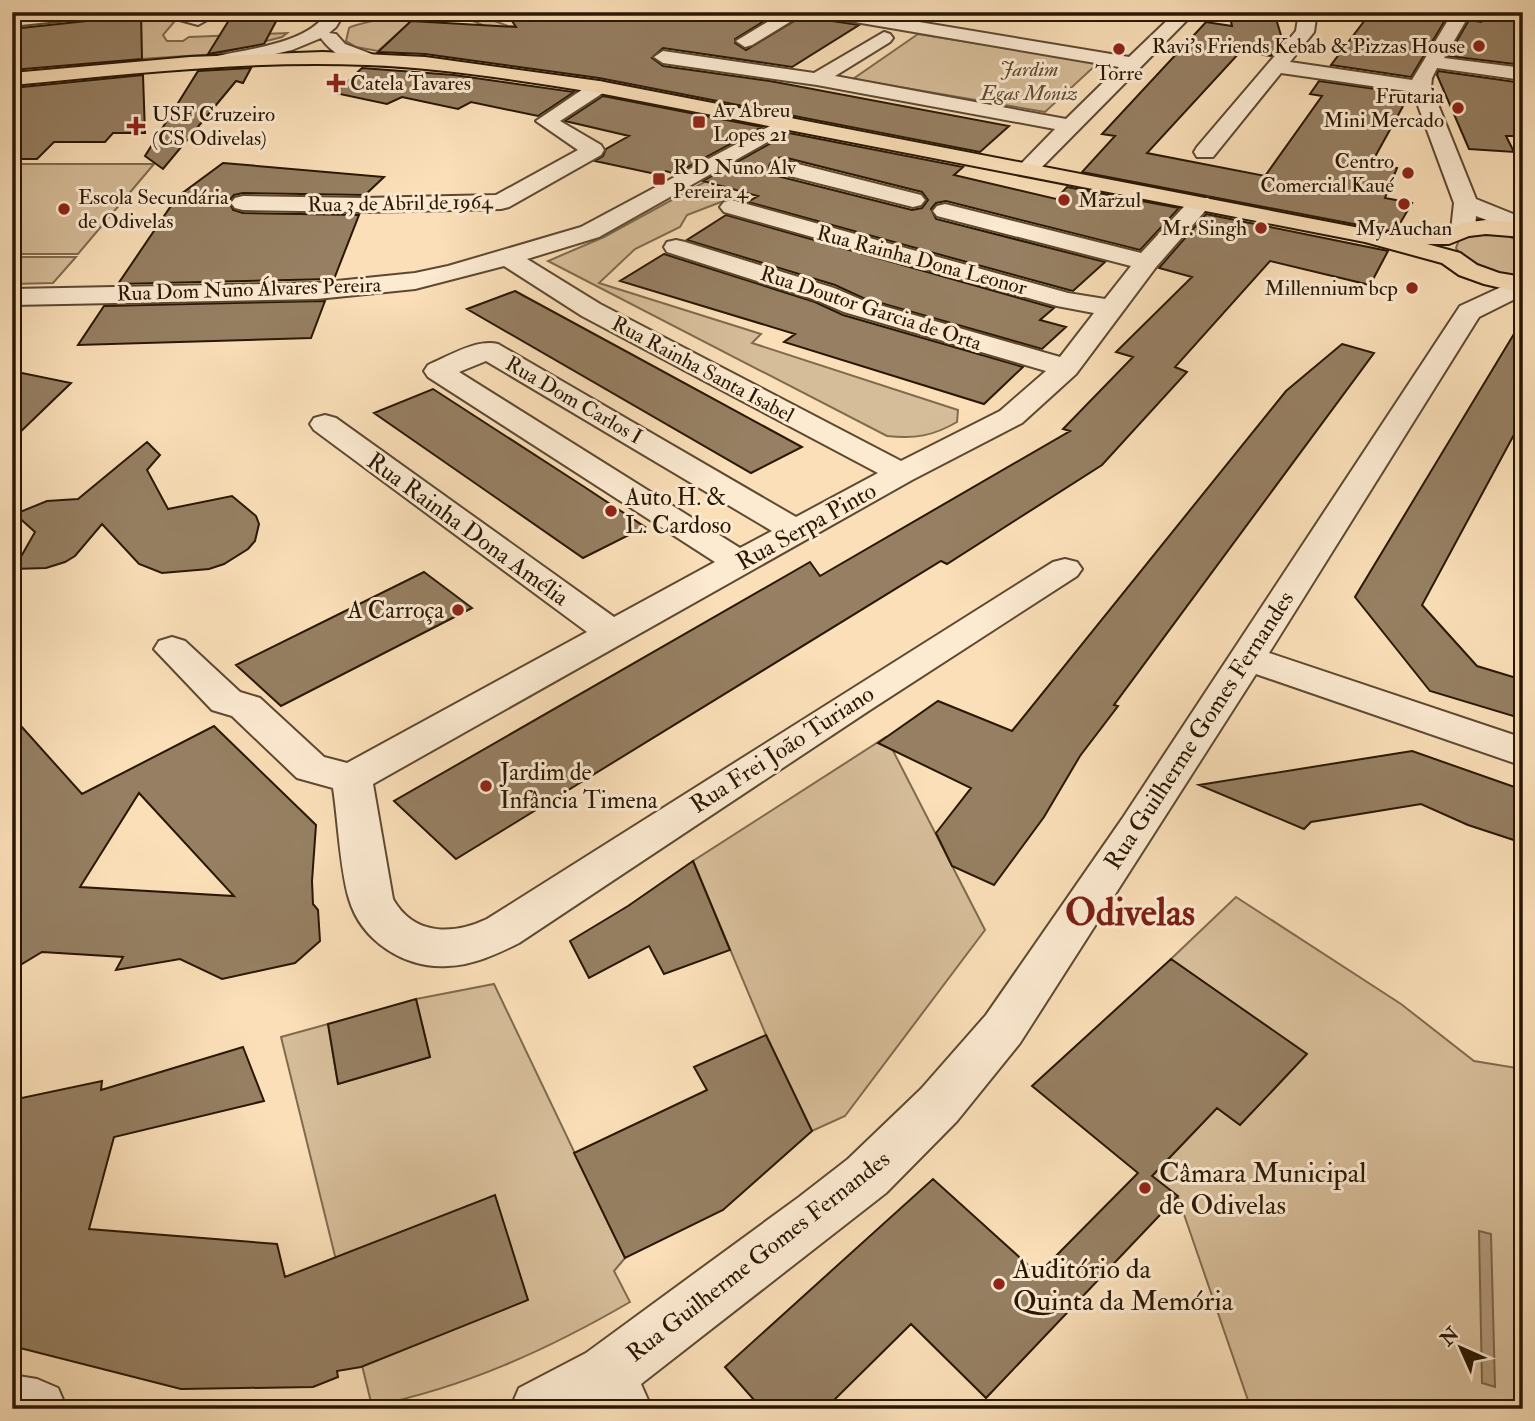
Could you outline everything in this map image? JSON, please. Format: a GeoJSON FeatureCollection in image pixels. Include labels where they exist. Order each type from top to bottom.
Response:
{"type":"FeatureCollection","features":[{"type":"Feature","properties":{"kind":"main road"},"geometry":{"type":"LineString","coordinates":[[12,79],[220,61],[304,58],[366,59],[472,67],[599,87],[1368,235],[1458,249],[1493,279],[1523,285]]}},
{"type":"Feature","properties":{"kind":"main road"},"geometry":{"type":"LineString","coordinates":[[1458,249],[1486,227],[1523,228]]}},
{"type":"Feature","properties":{"kind":"street"},"geometry":{"type":"LineString","coordinates":[[12,21],[96,12]]}},
{"type":"Feature","properties":{"kind":"street"},"geometry":{"type":"LineString","coordinates":[[170,12],[196,22]]}},
{"type":"Feature","properties":{"kind":"street"},"geometry":{"type":"LineString","coordinates":[[745,41],[797,12]]}},
{"type":"Feature","properties":{"kind":"street"},"geometry":{"type":"LineString","coordinates":[[827,12],[860,15],[1134,64]]}},
{"type":"Feature","properties":{"kind":"street"},"geometry":{"type":"LineString","coordinates":[[959,12],[960,34]]}},
{"type":"Feature","properties":{"kind":"street"},"geometry":{"type":"LineString","coordinates":[[1027,169],[1186,12]]}},
{"type":"Feature","properties":{"kind":"street"},"geometry":{"type":"LineString","coordinates":[[1205,152],[1305,32],[1308,12]]}},
{"type":"Feature","properties":{"kind":"street"},"geometry":{"type":"LineString","coordinates":[[1462,12],[1422,78],[1421,87],[1466,203],[1458,249],[1469,312],[1523,285]]}},
{"type":"Feature","properties":{"kind":"street"},"geometry":{"type":"LineString","coordinates":[[304,58],[317,53],[327,28]]}},
{"type":"Feature","properties":{"kind":"street"},"geometry":{"type":"LineString","coordinates":[[327,28],[338,48],[366,59]]}},
{"type":"Feature","properties":{"kind":"street"},"geometry":{"type":"LineString","coordinates":[[220,61],[280,47],[327,28]]}},
{"type":"Feature","properties":{"kind":"street"},"geometry":{"type":"LineString","coordinates":[[817,79],[884,38]]}},
{"type":"Feature","properties":{"kind":"street"},"geometry":{"type":"LineString","coordinates":[[663,57],[817,79],[1070,126]]}},
{"type":"Feature","properties":{"kind":"street"},"geometry":{"type":"LineString","coordinates":[[1432,62],[1523,75]]}},
{"type":"Feature","properties":{"kind":"street"},"geometry":{"type":"LineString","coordinates":[[1276,66],[1421,87]]}},
{"type":"Feature","properties":{"kind":"street","name":"Rua 3 de Abril de 1964"},"geometry":{"type":"LineString","coordinates":[[243,204],[501,202],[593,150],[546,121],[599,87]]}},
{"type":"Feature","properties":{"kind":"street","name":"Rua Dom Nuno Álvares Pereira"},"geometry":{"type":"LineString","coordinates":[[12,297],[352,288],[415,281],[509,258],[590,232],[787,123]]}},
{"type":"Feature","properties":{"kind":"street"},"geometry":{"type":"LineString","coordinates":[[782,167],[913,200]]}},
{"type":"Feature","properties":{"kind":"street","name":"Rua Serpa Pinto"},"geometry":{"type":"LineString","coordinates":[[352,778],[901,473],[1011,417],[1066,368],[1147,262],[1200,203]]}},
{"type":"Feature","properties":{"kind":"street"},"geometry":{"type":"LineString","coordinates":[[1466,203],[1523,228]]}},
{"type":"Feature","properties":{"kind":"street","name":"Rua Rainha Dona Leonor"},"geometry":{"type":"LineString","coordinates":[[732,207],[1066,300],[1113,308]]}},
{"type":"Feature","properties":{"kind":"street"},"geometry":{"type":"LineString","coordinates":[[945,211],[1147,262]]}},
{"type":"Feature","properties":{"kind":"street","name":"Rua Doutor Garcia de Orta"},"geometry":{"type":"LineString","coordinates":[[676,247],[825,294],[853,306],[1066,368]]}},
{"type":"Feature","properties":{"kind":"street","name":"Rua Rainha Santa Isabel"},"geometry":{"type":"LineString","coordinates":[[509,258],[591,310],[901,473]]}},
{"type":"Feature","properties":{"kind":"street","name":"Rua Guilherme Gomes Fernandes"},"geometry":{"type":"LineString","coordinates":[[540,1409],[615,1391],[867,1175],[939,1105],[1003,1029],[1137,830],[1469,312]]}},
{"type":"Feature","properties":{"kind":"street","name":"Rua Dom Carlos I"},"geometry":{"type":"LineString","coordinates":[[739,562],[438,371],[488,350],[796,531]]}},
{"type":"Feature","properties":{"kind":"street","name":"Rua Rainha Dona Amélia"},"geometry":{"type":"LineString","coordinates":[[325,424],[612,633]]}},
{"type":"Feature","properties":{"kind":"street","name":"Rua Frei João Turiano"},"geometry":{"type":"LineString","coordinates":[[352,778],[371,900],[377,915],[387,928],[414,944],[434,948],[473,945],[503,931],[856,701],[1065,569]]}},
{"type":"Feature","properties":{"kind":"street"},"geometry":{"type":"LineString","coordinates":[[172,649],[226,701],[246,707],[311,768],[352,778]]}},
{"type":"Feature","properties":{"kind":"street"},"geometry":{"type":"LineString","coordinates":[[1246,658],[1523,752]]}},
{"type":"Feature","properties":{"kind":"street"},"geometry":{"type":"LineString","coordinates":[[12,1405],[37,1409]]}},
{"type":"Feature","properties":{"kind":"green space"},"geometry":{"type":"Polygon","coordinates":[[[154,12],[174,22],[163,35],[167,41],[183,41],[189,37],[287,33],[282,37],[217,54],[12,70],[12,24],[154,12]]]}},
{"type":"Feature","properties":{"kind":"green space"},"geometry":{"type":"Polygon","coordinates":[[[418,12],[478,15],[508,26],[633,33],[653,12],[711,12],[661,34],[680,38],[667,45],[608,33],[599,38],[636,54],[485,26],[468,19],[416,17],[378,51],[356,47],[346,41],[349,28],[418,12]]]}},
{"type":"Feature","properties":{"kind":"green space","name":"Jardim Egas Moniz"},"geometry":{"type":"Polygon","coordinates":[[[918,34],[1098,63],[1045,112],[853,79],[918,34]]]}},
{"type":"Feature","properties":{"kind":"green space"},"geometry":{"type":"Polygon","coordinates":[[[767,148],[776,160],[723,177],[721,202],[687,215],[680,227],[635,249],[599,283],[761,334],[752,343],[958,410],[957,422],[940,431],[924,435],[887,436],[548,261],[604,237],[767,148]]]}},
{"type":"Feature","properties":{"kind":"green space","name":"Escola Secundária de Odivelas"},"geometry":{"type":"Polygon","coordinates":[[[12,164],[154,164],[78,254],[12,254],[12,164]]]}},
{"type":"Feature","properties":{"kind":"green space"},"geometry":{"type":"Polygon","coordinates":[[[1509,233],[1510,237],[1523,242],[1523,278],[1477,267],[1456,248],[1459,240],[1470,235],[1509,233]]]}},
{"type":"Feature","properties":{"kind":"green space"},"geometry":{"type":"Polygon","coordinates":[[[12,257],[76,257],[53,283],[12,284],[12,257]]]}},
{"type":"Feature","properties":{"kind":"green space"},"geometry":{"type":"Polygon","coordinates":[[[886,737],[985,930],[845,1116],[812,1131],[766,1035],[693,861],[886,737]]]}},
{"type":"Feature","properties":{"kind":"green space"},"geometry":{"type":"Polygon","coordinates":[[[1236,897],[1401,1004],[1474,1061],[1523,1069],[1523,1409],[1251,1409],[1178,1197],[1152,1176],[1217,1108],[1240,1125],[1306,1055],[1171,959],[1236,897]]]}},
{"type":"Feature","properties":{"kind":"green space"},"geometry":{"type":"Polygon","coordinates":[[[494,984],[625,1258],[614,1271],[630,1302],[568,1336],[473,1378],[372,1406],[281,1037],[328,1024],[338,1084],[430,1057],[416,999],[494,984]]]}},
{"type":"Feature","properties":{"kind":"shaded area"},"geometry":{"type":"Polygon","coordinates":[[[1479,1231],[1491,1234],[1495,1387],[1482,1383],[1479,1231]]]}},
{"type":"Feature","properties":{"kind":"building"},"geometry":{"type":"Polygon","coordinates":[[[108,12],[141,12],[142,59],[12,70],[12,29],[96,20],[108,12]]]}},
{"type":"Feature","properties":{"kind":"building"},"geometry":{"type":"Polygon","coordinates":[[[234,12],[281,12],[264,44],[208,54],[234,12]]]}},
{"type":"Feature","properties":{"kind":"building"},"geometry":{"type":"Polygon","coordinates":[[[506,12],[779,12],[735,39],[735,43],[746,50],[809,12],[814,12],[826,20],[859,25],[792,67],[663,48],[652,58],[663,66],[770,81],[1009,126],[980,152],[599,78],[425,54],[378,52],[411,21],[516,27],[506,12]]]}},
{"type":"Feature","properties":{"kind":"building"},"geometry":{"type":"Polygon","coordinates":[[[1229,12],[1274,12],[1283,42],[1271,56],[1240,52],[1147,153],[1265,176],[1322,96],[1310,94],[1319,81],[1411,94],[1413,99],[1407,99],[1371,164],[1397,168],[1385,198],[1412,203],[1395,232],[1082,172],[1115,136],[1102,134],[1206,22],[1232,26],[1229,12]]]}},
{"type":"Feature","properties":{"kind":"building"},"geometry":{"type":"Polygon","coordinates":[[[1371,12],[1412,12],[1447,17],[1411,77],[1331,65],[1371,12]]]}},
{"type":"Feature","properties":{"kind":"building"},"geometry":{"type":"Polygon","coordinates":[[[1486,12],[1523,12],[1523,65],[1448,56],[1469,20],[1481,22],[1486,12]]]}},
{"type":"Feature","properties":{"kind":"building"},"geometry":{"type":"Polygon","coordinates":[[[251,68],[243,83],[236,81],[163,169],[145,156],[198,71],[251,68]]]}},
{"type":"Feature","properties":{"kind":"building"},"geometry":{"type":"Polygon","coordinates":[[[362,68],[454,75],[574,92],[538,116],[471,102],[458,109],[402,97],[387,104],[335,93],[362,68]]]}},
{"type":"Feature","properties":{"kind":"building"},"geometry":{"type":"Polygon","coordinates":[[[1438,71],[1523,83],[1523,136],[1506,136],[1514,152],[1469,149],[1437,75],[1438,71]]]}},
{"type":"Feature","properties":{"kind":"building"},"geometry":{"type":"Polygon","coordinates":[[[143,75],[145,133],[113,133],[105,142],[54,142],[37,159],[12,159],[12,88],[143,75]]]}},
{"type":"Feature","properties":{"kind":"building"},"geometry":{"type":"Polygon","coordinates":[[[603,96],[762,127],[675,174],[666,171],[660,175],[595,161],[603,156],[606,149],[629,136],[565,121],[603,96]]]}},
{"type":"Feature","properties":{"kind":"building"},"geometry":{"type":"Polygon","coordinates":[[[789,133],[963,167],[954,175],[1056,199],[1067,187],[1179,208],[1140,250],[946,201],[936,203],[931,209],[936,219],[1105,262],[1073,291],[748,202],[758,196],[703,181],[789,133]],[[783,157],[773,159],[769,166],[773,175],[912,210],[922,208],[928,200],[922,192],[783,157]]]}},
{"type":"Feature","properties":{"kind":"building"},"geometry":{"type":"Polygon","coordinates":[[[223,163],[384,177],[365,195],[243,193],[234,195],[229,201],[233,210],[243,213],[359,215],[334,279],[118,284],[177,197],[223,163]]]}},
{"type":"Feature","properties":{"kind":"building"},"geometry":{"type":"Polygon","coordinates":[[[1206,214],[1388,251],[1370,285],[1270,261],[1175,367],[1187,372],[1102,465],[947,564],[941,561],[456,859],[394,801],[810,562],[820,576],[1070,431],[1063,429],[1133,357],[1116,352],[1192,277],[1159,268],[1206,214]]]}},
{"type":"Feature","properties":{"kind":"building"},"geometry":{"type":"Polygon","coordinates":[[[726,215],[1054,308],[1040,320],[1066,327],[1042,349],[863,298],[835,285],[687,240],[726,215]]]}},
{"type":"Feature","properties":{"kind":"building"},"geometry":{"type":"Polygon","coordinates":[[[664,254],[815,302],[843,315],[1023,367],[984,404],[784,342],[795,334],[620,281],[664,254]]]}},
{"type":"Feature","properties":{"kind":"building"},"geometry":{"type":"Polygon","coordinates":[[[515,291],[802,447],[751,473],[467,309],[515,291]]]}},
{"type":"Feature","properties":{"kind":"building"},"geometry":{"type":"Polygon","coordinates":[[[325,301],[311,338],[78,345],[104,306],[325,301]]]}},
{"type":"Feature","properties":{"kind":"building"},"geometry":{"type":"Polygon","coordinates":[[[1523,319],[1523,418],[1422,605],[1477,666],[1523,680],[1523,719],[1430,691],[1355,597],[1523,319]]]}},
{"type":"Feature","properties":{"kind":"building"},"geometry":{"type":"Polygon","coordinates":[[[1342,344],[1374,353],[1114,705],[1118,706],[1080,756],[1044,817],[994,885],[952,866],[936,833],[971,788],[878,743],[938,701],[1012,731],[1286,391],[1342,344]]]}},
{"type":"Feature","properties":{"kind":"building"},"geometry":{"type":"Polygon","coordinates":[[[12,371],[71,383],[12,440],[12,371]]]}},
{"type":"Feature","properties":{"kind":"building"},"geometry":{"type":"Polygon","coordinates":[[[433,389],[645,527],[583,558],[374,413],[433,389]]]}},
{"type":"Feature","properties":{"kind":"building"},"geometry":{"type":"Polygon","coordinates":[[[147,442],[160,455],[147,470],[168,509],[232,496],[256,516],[259,524],[255,541],[248,549],[224,564],[209,569],[162,573],[139,564],[102,524],[75,556],[65,562],[46,568],[14,569],[35,532],[15,514],[47,501],[78,499],[147,442]]]}},
{"type":"Feature","properties":{"kind":"building"},"geometry":{"type":"Polygon","coordinates":[[[424,572],[472,608],[281,706],[236,665],[424,572]]]}},
{"type":"Feature","properties":{"kind":"building"},"geometry":{"type":"Polygon","coordinates":[[[12,716],[82,794],[214,726],[316,825],[312,881],[313,904],[318,910],[320,941],[295,963],[222,979],[180,959],[116,970],[123,957],[42,952],[12,970],[12,716]],[[139,793],[80,887],[234,896],[139,793]]]}},
{"type":"Feature","properties":{"kind":"building"},"geometry":{"type":"Polygon","coordinates":[[[1412,751],[1523,790],[1523,843],[1468,825],[1421,804],[1311,822],[1304,829],[1199,785],[1412,751]]]}},
{"type":"Feature","properties":{"kind":"building"},"geometry":{"type":"Polygon","coordinates":[[[693,861],[730,950],[664,974],[649,946],[589,978],[570,941],[628,906],[693,861]]]}},
{"type":"Feature","properties":{"kind":"building","name":"Câmara Municipal de Odivelas"},"geometry":{"type":"Polygon","coordinates":[[[1171,959],[1307,1054],[1240,1125],[1217,1108],[1152,1176],[1178,1196],[986,1398],[911,1324],[825,1409],[762,1409],[725,1367],[933,1179],[1038,1274],[1138,1173],[1032,1086],[1171,959]]]}},
{"type":"Feature","properties":{"kind":"building"},"geometry":{"type":"Polygon","coordinates":[[[416,999],[430,1057],[338,1084],[328,1024],[416,999]]]}},
{"type":"Feature","properties":{"kind":"building"},"geometry":{"type":"Polygon","coordinates":[[[766,1035],[812,1131],[723,1210],[625,1258],[574,1153],[707,1090],[694,1067],[766,1035]]]}},
{"type":"Feature","properties":{"kind":"building"},"geometry":{"type":"Polygon","coordinates":[[[243,1047],[264,1101],[114,1137],[89,1229],[277,1244],[285,1277],[495,1195],[528,1300],[361,1367],[337,1371],[338,1377],[313,1387],[181,1389],[12,1346],[12,1100],[102,1081],[101,1090],[243,1047]]]}},
{"type":"Feature","properties":{"kind":"place","name":"Ravi's Friends Kebab & Pizzas House"},"geometry":{"type":"Point","coordinates":[1479,46]}},
{"type":"Feature","properties":{"kind":"place","name":"Torre"},"geometry":{"type":"Point","coordinates":[1119,49]}},
{"type":"Feature","properties":{"kind":"place","name":"Catela Tavares"},"geometry":{"type":"Point","coordinates":[336,83]}},
{"type":"Feature","properties":{"kind":"place","name":"Frutaria Mini Mercado"},"geometry":{"type":"Point","coordinates":[1458,108]}},
{"type":"Feature","properties":{"kind":"place","name":"Av Abreu Lopes 21"},"geometry":{"type":"Point","coordinates":[699,122]}},
{"type":"Feature","properties":{"kind":"place","name":"USF Cruzeiro (CS Odivelas)"},"geometry":{"type":"Point","coordinates":[136,126]}},
{"type":"Feature","properties":{"kind":"place","name":"Centro Comercial Kaué"},"geometry":{"type":"Point","coordinates":[1408,173]}},
{"type":"Feature","properties":{"kind":"place","name":"R D Nuno Alv Pereira 4"},"geometry":{"type":"Point","coordinates":[659,179]}},
{"type":"Feature","properties":{"kind":"place","name":"Marzul"},"geometry":{"type":"Point","coordinates":[1064,200]}},
{"type":"Feature","properties":{"kind":"place","name":"My Auchan"},"geometry":{"type":"Point","coordinates":[1404,204]}},
{"type":"Feature","properties":{"kind":"place","name":"Escola Secundária de Odivelas"},"geometry":{"type":"Point","coordinates":[64,209]}},
{"type":"Feature","properties":{"kind":"place","name":"Mr. Singh"},"geometry":{"type":"Point","coordinates":[1261,228]}},
{"type":"Feature","properties":{"kind":"place","name":"Millennium bcp"},"geometry":{"type":"Point","coordinates":[1412,288]}},
{"type":"Feature","properties":{"kind":"place","name":"Auto H. & L. Cardoso"},"geometry":{"type":"Point","coordinates":[611,511]}},
{"type":"Feature","properties":{"kind":"place","name":"A Carroça"},"geometry":{"type":"Point","coordinates":[458,610]}},
{"type":"Feature","properties":{"kind":"place","name":"Jardim de Infância Timena"},"geometry":{"type":"Point","coordinates":[486,786]}},
{"type":"Feature","properties":{"kind":"place","name":"Câmara Municipal de Odivelas"},"geometry":{"type":"Point","coordinates":[1145,1188]}},
{"type":"Feature","properties":{"kind":"place","name":"Auditório da Quinta da Memória"},"geometry":{"type":"Point","coordinates":[999,1284]}},
{"type":"Feature","properties":{"kind":"district","name":"Odivelas"},"geometry":{"type":"Point","coordinates":[1130,912]}}]}
